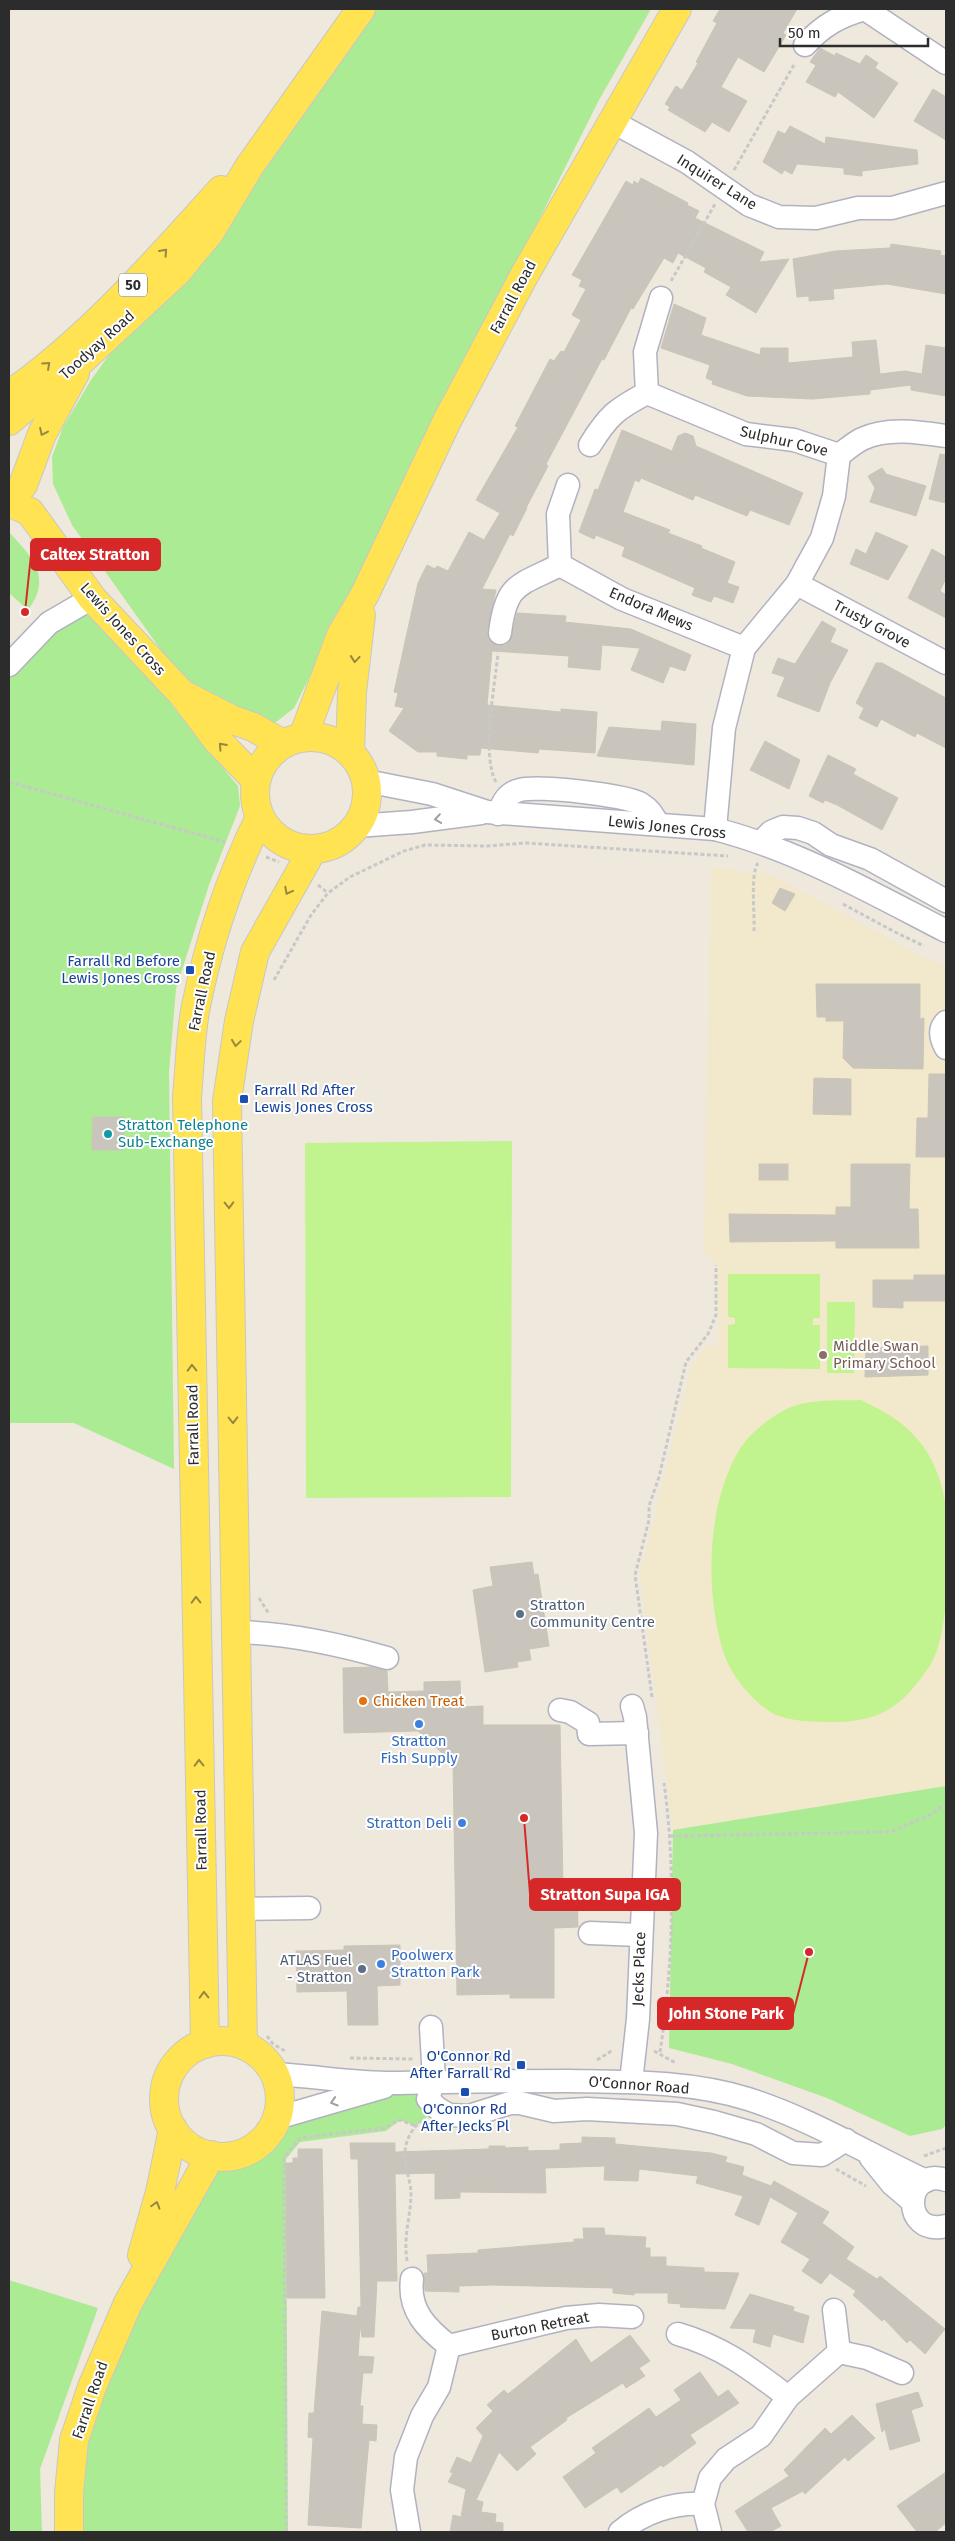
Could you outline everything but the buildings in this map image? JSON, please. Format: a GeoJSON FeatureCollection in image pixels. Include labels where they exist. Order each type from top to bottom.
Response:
{"type":"FeatureCollection","features":[{"type":"Feature","properties":{"kind":"main road","name":"Toodyay Road"},"geometry":{"type":"LineString","coordinates":[[9,421],[83,359],[177,272],[210,232],[249,167],[361,9]]}},
{"type":"Feature","properties":{"kind":"main road","name":"Farrall Road"},"geometry":{"type":"LineString","coordinates":[[205,2044],[187,1097],[196,1007],[215,932],[245,848],[260,817],[256,805],[256,780],[266,760],[293,741],[341,635],[365,594],[447,421],[525,274],[611,121],[677,9]]}},
{"type":"Feature","properties":{"kind":"main road","name":"Toodyay Road"},"geometry":{"type":"LineString","coordinates":[[9,395],[30,380],[94,322],[152,265],[224,187],[249,167]]}},
{"type":"Feature","properties":{"kind":"main road"},"geometry":{"type":"LineString","coordinates":[[15,494],[42,434],[83,359]]}},
{"type":"Feature","properties":{"kind":"main road","name":"Lewis Jones Cross"},"geometry":{"type":"LineString","coordinates":[[15,494],[92,598],[184,696],[217,740],[256,780]]}},
{"type":"Feature","properties":{"kind":"main road","name":"Farrall Road"},"geometry":{"type":"LineString","coordinates":[[350,752],[356,647],[365,594]]}},
{"type":"Feature","properties":{"kind":"main road","name":"Lewis Jones Cross"},"geometry":{"type":"LineString","coordinates":[[184,696],[233,720],[293,741]]}},
{"type":"Feature","properties":{"kind":"main road"},"geometry":{"type":"LineString","coordinates":[[243,2045],[228,1101],[239,1021],[255,952],[306,860],[344,838],[356,826],[366,805],[366,781],[360,766],[350,752],[336,743],[320,738],[293,741]]}},
{"type":"Feature","properties":{"kind":"main road"},"geometry":{"type":"LineString","coordinates":[[260,817],[273,834],[291,846],[306,860]]}},
{"type":"Feature","properties":{"kind":"main road"},"geometry":{"type":"LineString","coordinates":[[226,2041],[243,2045],[255,2051],[266,2061],[282,2063],[277,2118],[269,2132],[258,2144],[236,2154],[211,2155],[194,2150],[173,2129],[166,2113],[164,2096],[169,2077],[175,2065],[187,2053],[205,2044],[226,2041]]}},
{"type":"Feature","properties":{"kind":"main road","name":"Farrall Road"},"geometry":{"type":"LineString","coordinates":[[128,2303],[160,2192],[173,2129]]}},
{"type":"Feature","properties":{"kind":"main road","name":"Farrall Road"},"geometry":{"type":"LineString","coordinates":[[69,2532],[69,2493],[74,2440],[92,2387],[128,2303],[211,2155]]}},
{"type":"Feature","properties":{"kind":"street"},"geometry":{"type":"LineString","coordinates":[[805,45],[819,29],[839,17],[865,9],[946,63]]}},
{"type":"Feature","properties":{"kind":"street","name":"Inquirer Lane"},"geometry":{"type":"LineString","coordinates":[[611,121],[687,162],[749,205],[779,217],[816,218],[858,208],[892,208],[946,193]]}},
{"type":"Feature","properties":{"kind":"street"},"geometry":{"type":"LineString","coordinates":[[590,445],[605,420],[622,406],[647,393],[645,352],[662,298]]}},
{"type":"Feature","properties":{"kind":"street","name":"Sulphur Cove"},"geometry":{"type":"LineString","coordinates":[[647,393],[746,434],[794,440],[839,455]]}},
{"type":"Feature","properties":{"kind":"street"},"geometry":{"type":"LineString","coordinates":[[715,829],[724,728],[744,648],[798,584],[822,538],[834,496],[839,455],[861,439],[881,433],[917,432],[946,436]]}},
{"type":"Feature","properties":{"kind":"street"},"geometry":{"type":"LineString","coordinates":[[500,633],[503,608],[510,594],[560,565],[558,514],[568,486]]}},
{"type":"Feature","properties":{"kind":"street","name":"Endora Mews"},"geometry":{"type":"LineString","coordinates":[[560,565],[622,599],[744,648]]}},
{"type":"Feature","properties":{"kind":"street","name":"Trusty Grove"},"geometry":{"type":"LineString","coordinates":[[798,584],[946,663]]}},
{"type":"Feature","properties":{"kind":"street"},"geometry":{"type":"LineString","coordinates":[[10,661],[49,623],[92,598]]}},
{"type":"Feature","properties":{"kind":"street","name":"Lewis Jones Cross"},"geometry":{"type":"LineString","coordinates":[[366,781],[496,808],[715,829],[756,851],[847,880],[946,931]]}},
{"type":"Feature","properties":{"kind":"street","name":"Lewis Jones Cross"},"geometry":{"type":"LineString","coordinates":[[356,826],[412,822],[496,808]]}},
{"type":"Feature","properties":{"kind":"street"},"geometry":{"type":"LineString","coordinates":[[756,851],[771,832],[783,827],[798,828],[812,833],[831,845],[870,859],[946,901]]}},
{"type":"Feature","properties":{"kind":"street"},"geometry":{"type":"LineString","coordinates":[[946,1022],[941,1030],[941,1040],[946,1048]]}},
{"type":"Feature","properties":{"kind":"street"},"geometry":{"type":"LineString","coordinates":[[237,1632],[274,1633],[331,1644],[387,1658]]}},
{"type":"Feature","properties":{"kind":"street","name":"Jecks Place"},"geometry":{"type":"LineString","coordinates":[[631,2082],[638,2019],[640,1935],[646,1833],[637,1733],[643,1704]]}},
{"type":"Feature","properties":{"kind":"street"},"geometry":{"type":"LineString","coordinates":[[560,1710],[582,1717],[588,1723],[589,1734],[637,1733]]}},
{"type":"Feature","properties":{"kind":"street"},"geometry":{"type":"LineString","coordinates":[[242,1909],[309,1908]]}},
{"type":"Feature","properties":{"kind":"street"},"geometry":{"type":"LineString","coordinates":[[590,1932],[640,1935]]}},
{"type":"Feature","properties":{"kind":"street"},"geometry":{"type":"LineString","coordinates":[[431,2027],[434,2069],[428,2099],[437,2108],[449,2115],[469,2116],[510,2103],[520,2103],[554,2110],[587,2109],[677,2114],[756,2134],[793,2153],[822,2155],[846,2140]]}},
{"type":"Feature","properties":{"kind":"street","name":"O'Connor Road"},"geometry":{"type":"LineString","coordinates":[[282,2063],[397,2083]]}},
{"type":"Feature","properties":{"kind":"street","name":"O'Connor Road"},"geometry":{"type":"LineString","coordinates":[[277,2118],[397,2083],[434,2069],[678,2085],[747,2099],[808,2121],[867,2153],[941,2179]]}},
{"type":"Feature","properties":{"kind":"street","name":"O'Connor Road"},"geometry":{"type":"LineString","coordinates":[[867,2153],[892,2184],[912,2201]]}},
{"type":"Feature","properties":{"kind":"street","name":"O'Connor Road"},"geometry":{"type":"LineString","coordinates":[[941,2179],[919,2186],[912,2201],[913,2209],[922,2223],[937,2228],[946,2227]]}},
{"type":"Feature","properties":{"kind":"street"},"geometry":{"type":"LineString","coordinates":[[409,2532],[402,2490],[406,2457],[422,2416],[439,2387],[449,2346],[426,2326],[414,2307],[410,2293],[412,2279]]}},
{"type":"Feature","properties":{"kind":"street"},"geometry":{"type":"LineString","coordinates":[[834,2310],[839,2352]]}},
{"type":"Feature","properties":{"kind":"street","name":"Burton Retreat"},"geometry":{"type":"LineString","coordinates":[[449,2346],[566,2318],[599,2315],[632,2317]]}},
{"type":"Feature","properties":{"kind":"street"},"geometry":{"type":"LineString","coordinates":[[678,2334],[702,2341],[730,2354],[788,2397]]}},
{"type":"Feature","properties":{"kind":"street"},"geometry":{"type":"LineString","coordinates":[[839,2352],[867,2358],[902,2373]]}},
{"type":"Feature","properties":{"kind":"street"},"geometry":{"type":"LineString","coordinates":[[710,2532],[703,2504],[710,2478],[726,2459],[761,2436],[788,2397],[839,2352]]}},
{"type":"Feature","properties":{"kind":"street"},"geometry":{"type":"LineString","coordinates":[[620,2532],[632,2521],[683,2502],[703,2504]]}},
{"type":"Feature","properties":{"kind":"path"},"geometry":{"type":"LineString","coordinates":[[662,298],[805,45]]}},
{"type":"Feature","properties":{"kind":"path"},"geometry":{"type":"LineString","coordinates":[[496,808],[489,752],[500,633]]}},
{"type":"Feature","properties":{"kind":"path"},"geometry":{"type":"LineString","coordinates":[[9,782],[245,848],[306,860]]}},
{"type":"Feature","properties":{"kind":"path"},"geometry":{"type":"LineString","coordinates":[[272,984],[311,915],[328,893],[350,877],[404,851],[425,846],[487,846],[526,843],[731,857]]}},
{"type":"Feature","properties":{"kind":"path"},"geometry":{"type":"LineString","coordinates":[[754,931],[755,867],[761,860],[756,851]]}},
{"type":"Feature","properties":{"kind":"path"},"geometry":{"type":"LineString","coordinates":[[834,899],[895,932],[932,948]]}},
{"type":"Feature","properties":{"kind":"path"},"geometry":{"type":"LineString","coordinates":[[643,1704],[635,1576],[649,1520],[649,1506],[659,1477],[686,1362],[708,1334],[716,1315],[716,1265]]}},
{"type":"Feature","properties":{"kind":"path"},"geometry":{"type":"LineString","coordinates":[[258,1595],[271,1618],[274,1633]]}},
{"type":"Feature","properties":{"kind":"path"},"geometry":{"type":"LineString","coordinates":[[660,2052],[666,2013],[669,1968],[671,1836],[664,1781]]}},
{"type":"Feature","properties":{"kind":"path"},"geometry":{"type":"LineString","coordinates":[[671,1836],[712,1837],[818,1831],[890,1832],[930,1815],[946,1804]]}},
{"type":"Feature","properties":{"kind":"path"},"geometry":{"type":"LineString","coordinates":[[265,2030],[282,2063]]}},
{"type":"Feature","properties":{"kind":"path"},"geometry":{"type":"LineString","coordinates":[[596,2060],[614,2050],[635,2049]]}},
{"type":"Feature","properties":{"kind":"path"},"geometry":{"type":"LineString","coordinates":[[346,2058],[434,2069]]}},
{"type":"Feature","properties":{"kind":"path"},"geometry":{"type":"LineString","coordinates":[[412,2279],[405,2246],[411,2191],[404,2151],[408,2138],[416,2126],[437,2108]]}},
{"type":"Feature","properties":{"kind":"path"},"geometry":{"type":"LineString","coordinates":[[286,2532],[284,2157],[300,2138],[384,2128],[400,2120],[416,2126]]}},
{"type":"Feature","properties":{"kind":"path"},"geometry":{"type":"LineString","coordinates":[[922,2156],[946,2148]]}},
{"type":"Feature","properties":{"kind":"path"},"geometry":{"type":"LineString","coordinates":[[812,2154],[867,2187]]}},
{"type":"Feature","properties":{"kind":"shaded area","name":"Middle Swan Primary School"},"geometry":{"type":"Polygon","coordinates":[[[711,868],[732,868],[737,872],[764,871],[921,956],[946,966],[946,1786],[673,1830],[640,1574],[692,1364],[707,1346],[718,1345],[718,1267],[704,1253],[711,868]]]}},
{"type":"Feature","properties":{"kind":"green space"},"geometry":{"type":"Polygon","coordinates":[[[358,9],[651,9],[599,100],[294,708],[271,726],[210,700],[173,667],[72,525],[53,484],[52,457],[63,427],[91,380],[358,9]]]}},
{"type":"Feature","properties":{"kind":"green space"},"geometry":{"type":"Polygon","coordinates":[[[9,532],[32,559],[39,577],[39,587],[28,610],[9,593],[9,532]]]}},
{"type":"Feature","properties":{"kind":"green space"},"geometry":{"type":"Polygon","coordinates":[[[92,598],[174,708],[238,786],[240,806],[209,885],[176,989],[169,1072],[174,1469],[74,1423],[9,1423],[9,665],[92,598]]]}},
{"type":"Feature","properties":{"kind":"green space"},"geometry":{"type":"Polygon","coordinates":[[[512,1141],[511,1497],[306,1498],[305,1143],[512,1141]]]}},
{"type":"Feature","properties":{"kind":"green space"},"geometry":{"type":"Polygon","coordinates":[[[728,1274],[820,1274],[820,1318],[813,1318],[813,1325],[820,1325],[820,1369],[728,1368],[728,1325],[735,1324],[735,1318],[728,1317],[728,1274]]]}},
{"type":"Feature","properties":{"kind":"green space"},"geometry":{"type":"Polygon","coordinates":[[[827,1302],[855,1302],[854,1373],[827,1373],[827,1302]]]}},
{"type":"Feature","properties":{"kind":"green space"},"geometry":{"type":"Polygon","coordinates":[[[861,1400],[902,1424],[928,1453],[939,1476],[945,1502],[948,1546],[947,1591],[941,1635],[936,1653],[929,1667],[919,1680],[901,1701],[879,1714],[852,1721],[836,1722],[792,1719],[775,1715],[762,1706],[749,1693],[731,1670],[724,1654],[718,1631],[712,1579],[712,1552],[714,1525],[720,1498],[727,1474],[741,1446],[756,1430],[769,1420],[781,1412],[800,1404],[820,1401],[861,1400]]]}},
{"type":"Feature","properties":{"kind":"green space"},"geometry":{"type":"Polygon","coordinates":[[[946,1786],[946,2125],[942,2129],[910,2136],[827,2098],[732,2064],[669,2048],[673,1830],[946,1786]]]}},
{"type":"Feature","properties":{"kind":"green space"},"geometry":{"type":"Polygon","coordinates":[[[434,2080],[437,2108],[416,2126],[400,2120],[386,2131],[300,2142],[286,2159],[288,2532],[71,2532],[74,2440],[211,2155],[232,2154],[250,2147],[265,2136],[277,2118],[434,2080]]]}},
{"type":"Feature","properties":{"kind":"green space"},"geometry":{"type":"Polygon","coordinates":[[[9,2280],[98,2308],[40,2469],[42,2532],[9,2532],[9,2280]]]}},
{"type":"Feature","properties":{"kind":"place","name":"Caltex Stratton"},"geometry":{"type":"Point","coordinates":[25,612]}},
{"type":"Feature","properties":{"kind":"place","name":"Farrall Rd Before Lewis Jones Cross"},"geometry":{"type":"Point","coordinates":[190,970]}},
{"type":"Feature","properties":{"kind":"place","name":"Farrall Rd After Lewis Jones Cross"},"geometry":{"type":"Point","coordinates":[244,1099]}},
{"type":"Feature","properties":{"kind":"place","name":"Stratton Telephone Sub-Exchange"},"geometry":{"type":"Point","coordinates":[108,1134]}},
{"type":"Feature","properties":{"kind":"place","name":"Middle Swan Primary School"},"geometry":{"type":"Point","coordinates":[823,1355]}},
{"type":"Feature","properties":{"kind":"place","name":"Stratton Community Centre"},"geometry":{"type":"Point","coordinates":[520,1614]}},
{"type":"Feature","properties":{"kind":"place","name":"Chicken Treat"},"geometry":{"type":"Point","coordinates":[363,1701]}},
{"type":"Feature","properties":{"kind":"place","name":"Stratton Fish Supply"},"geometry":{"type":"Point","coordinates":[419,1724]}},
{"type":"Feature","properties":{"kind":"place","name":"Stratton Supa IGA"},"geometry":{"type":"Point","coordinates":[524,1818]}},
{"type":"Feature","properties":{"kind":"place","name":"Stratton Deli"},"geometry":{"type":"Point","coordinates":[462,1823]}},
{"type":"Feature","properties":{"kind":"place","name":"John Stone Park"},"geometry":{"type":"Point","coordinates":[809,1952]}},
{"type":"Feature","properties":{"kind":"place","name":"Poolwerx Stratton Park"},"geometry":{"type":"Point","coordinates":[381,1964]}},
{"type":"Feature","properties":{"kind":"place","name":"ATLAS Fuel - Stratton"},"geometry":{"type":"Point","coordinates":[362,1969]}},
{"type":"Feature","properties":{"kind":"place","name":"O'Connor Rd After Farrall Rd"},"geometry":{"type":"Point","coordinates":[521,2065]}},
{"type":"Feature","properties":{"kind":"place","name":"O'Connor Rd After Jecks Pl"},"geometry":{"type":"Point","coordinates":[465,2092]}}]}
